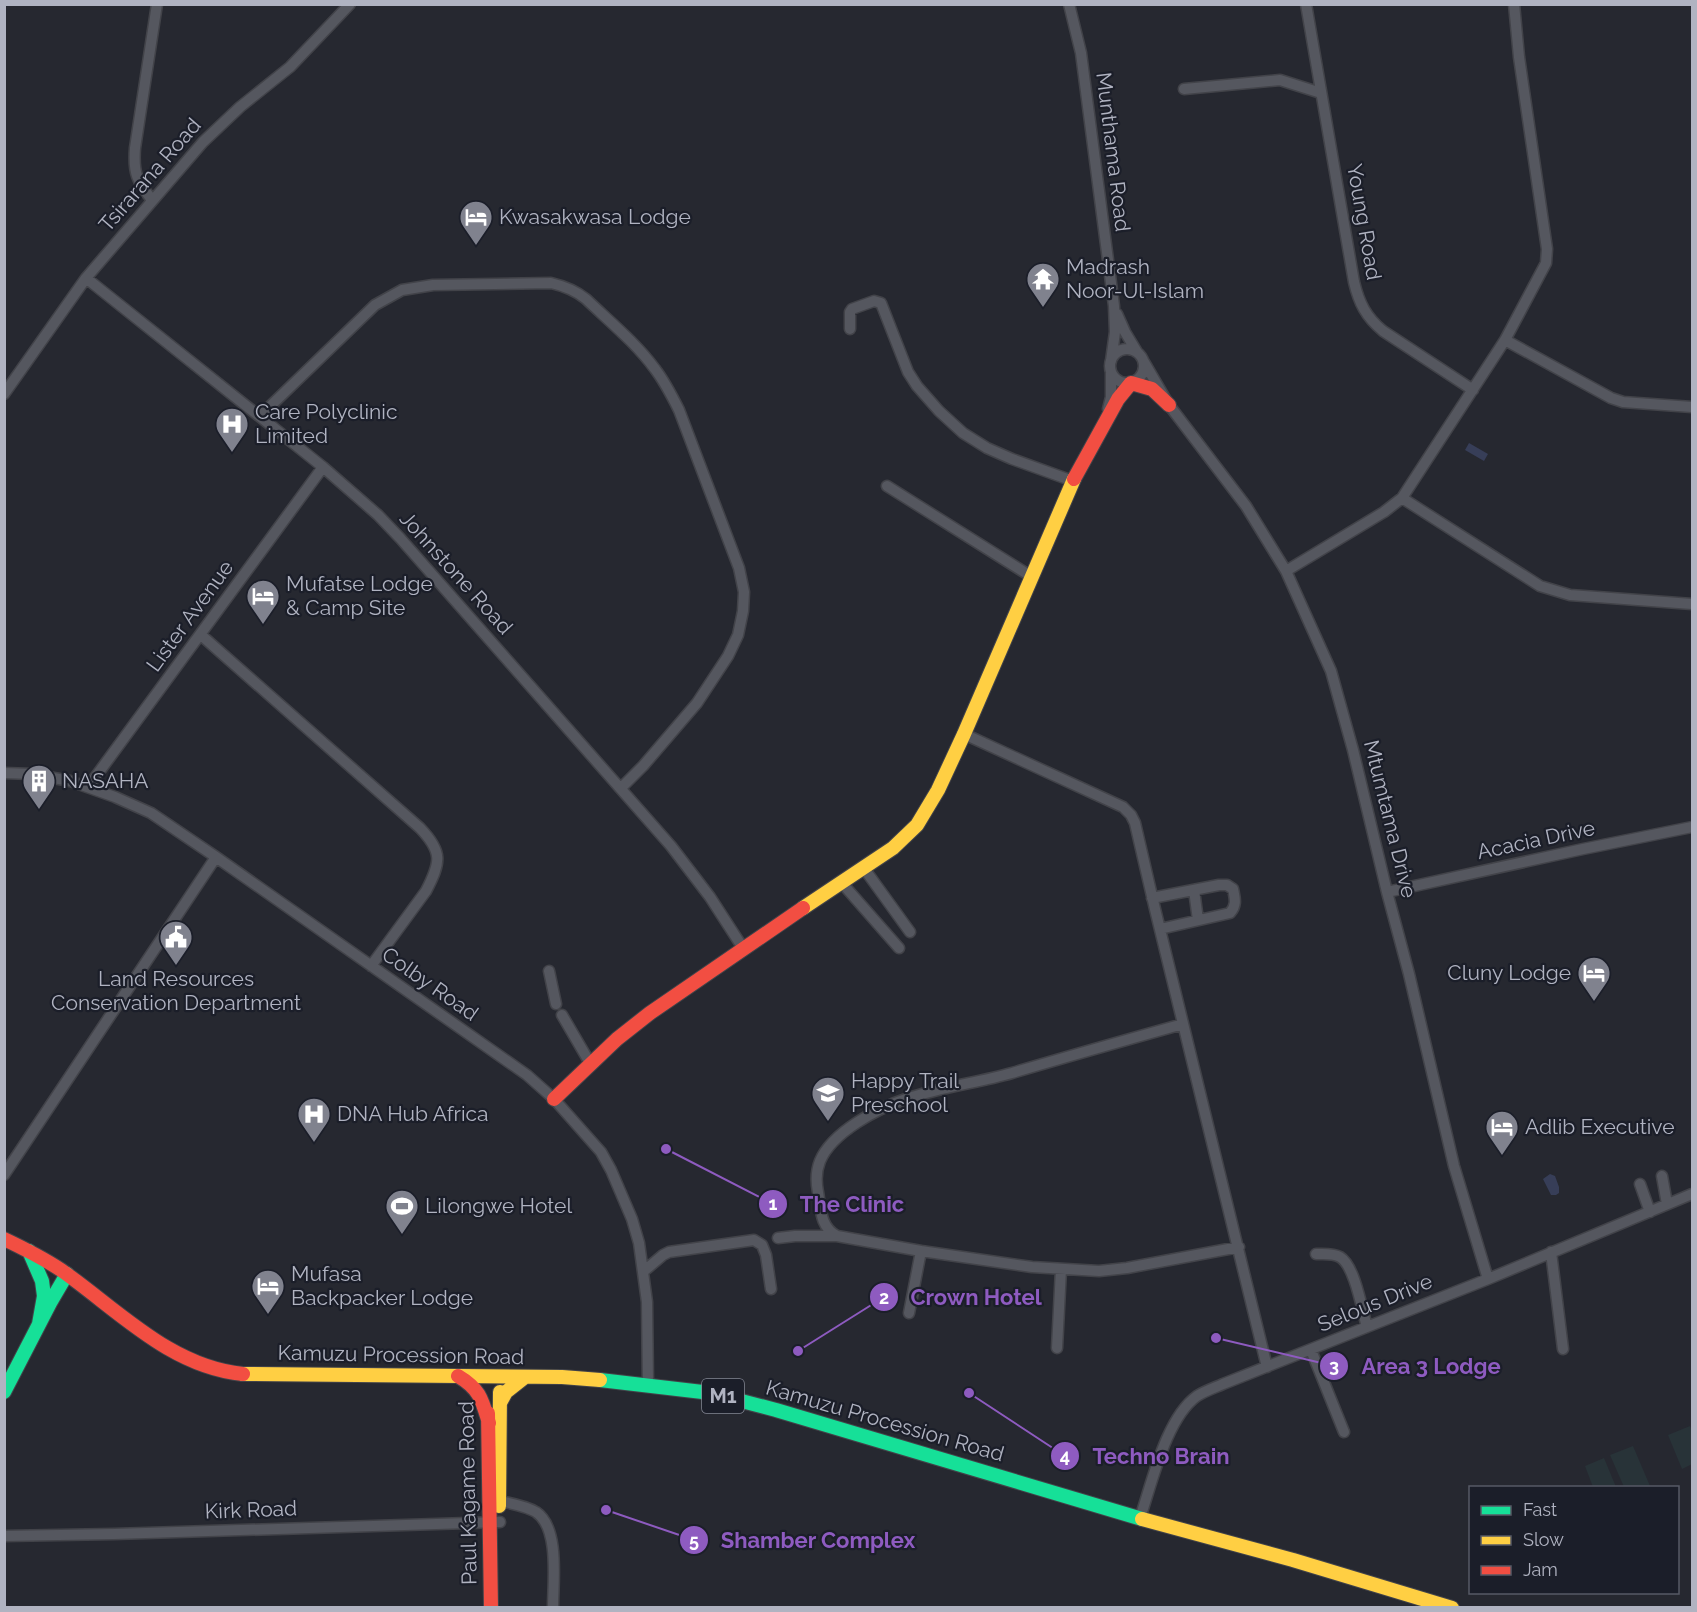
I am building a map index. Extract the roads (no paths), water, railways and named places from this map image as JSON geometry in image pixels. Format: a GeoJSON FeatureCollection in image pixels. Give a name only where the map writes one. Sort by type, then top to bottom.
{"type":"FeatureCollection","features":[{"type":"Feature","properties":{"kind":"main road"},"geometry":{"type":"LineString","coordinates":[[554,1098],[617,1039],[650,1013],[892,848],[917,825],[938,790],[964,734],[1073,481],[1118,399],[1131,383],[1152,389],[1169,405]]}},
{"type":"Feature","properties":{"kind":"main road","name":"Kamuzu Procession Road"},"geometry":{"type":"LineString","coordinates":[[4,1239],[67,1274],[157,1341],[181,1356],[219,1370],[258,1374],[592,1379],[648,1384],[735,1398],[1140,1518],[1305,1563],[1452,1608]]}},
{"type":"Feature","properties":{"kind":"main road"},"geometry":{"type":"LineString","coordinates":[[29,1251],[42,1281],[44,1296],[39,1324]]}},
{"type":"Feature","properties":{"kind":"main road"},"geometry":{"type":"LineString","coordinates":[[4,1392],[67,1274]]}},
{"type":"Feature","properties":{"kind":"main road"},"geometry":{"type":"LineString","coordinates":[[458,1376],[477,1388],[489,1423]]}},
{"type":"Feature","properties":{"kind":"main road"},"geometry":{"type":"LineString","coordinates":[[493,1377],[500,1403],[494,1500]]}},
{"type":"Feature","properties":{"kind":"main road","name":"Paul Kagame Road"},"geometry":{"type":"LineString","coordinates":[[491,1608],[494,1500],[489,1423],[493,1377]]}},
{"type":"Feature","properties":{"kind":"main road"},"geometry":{"type":"LineString","coordinates":[[500,1403],[506,1392],[525,1377]]}},
{"type":"Feature","properties":{"kind":"main road"},"geometry":{"type":"LineString","coordinates":[[494,1522],[501,1608]]}},
{"type":"Feature","properties":{"kind":"street"},"geometry":{"type":"LineString","coordinates":[[152,200],[137,178],[134,163],[157,4]]}},
{"type":"Feature","properties":{"kind":"street","name":"Tsirarana Road"},"geometry":{"type":"LineString","coordinates":[[4,394],[86,278],[202,141],[290,67],[350,4]]}},
{"type":"Feature","properties":{"kind":"street","name":"Munthama Road"},"geometry":{"type":"LineString","coordinates":[[1069,4],[1081,53],[1114,306]]}},
{"type":"Feature","properties":{"kind":"street","name":"Young Road"},"geometry":{"type":"LineString","coordinates":[[1306,4],[1354,282],[1360,303],[1370,319],[1383,331],[1473,390]]}},
{"type":"Feature","properties":{"kind":"street"},"geometry":{"type":"LineString","coordinates":[[1286,571],[1384,512],[1402,498],[1505,340],[1546,263],[1547,249],[1519,57],[1514,4]]}},
{"type":"Feature","properties":{"kind":"street"},"geometry":{"type":"LineString","coordinates":[[1184,88],[1280,80],[1322,93]]}},
{"type":"Feature","properties":{"kind":"street","name":"Johnstone Road"},"geometry":{"type":"LineString","coordinates":[[86,278],[323,467],[378,515],[621,788],[690,870],[743,948]]}},
{"type":"Feature","properties":{"kind":"street"},"geometry":{"type":"LineString","coordinates":[[260,416],[375,305],[402,290],[417,287],[551,283],[563,286],[586,298],[641,353],[667,386],[679,410],[739,567],[744,601],[738,635],[720,669],[697,703],[621,788]]}},
{"type":"Feature","properties":{"kind":"street"},"geometry":{"type":"LineString","coordinates":[[850,329],[852,309],[874,301],[881,303],[908,372],[927,399],[939,411],[963,433],[987,448],[1073,481]]}},
{"type":"Feature","properties":{"kind":"street"},"geometry":{"type":"LineString","coordinates":[[1111,373],[1119,382],[1131,383],[1143,373],[1144,362],[1125,332],[1114,306]]}},
{"type":"Feature","properties":{"kind":"street"},"geometry":{"type":"LineString","coordinates":[[1105,421],[1111,397],[1111,361],[1115,332],[1114,306]]}},
{"type":"Feature","properties":{"kind":"street"},"geometry":{"type":"LineString","coordinates":[[1505,340],[1611,398],[1623,402],[1692,407]]}},
{"type":"Feature","properties":{"kind":"street"},"geometry":{"type":"LineString","coordinates":[[1111,361],[1114,355],[1125,349],[1137,352]]}},
{"type":"Feature","properties":{"kind":"street","name":"Mtumtama Drive"},"geometry":{"type":"LineString","coordinates":[[1144,362],[1169,405],[1246,506],[1286,571],[1331,671],[1409,974],[1454,1166],[1488,1279]]}},
{"type":"Feature","properties":{"kind":"street","name":"Lister Avenue"},"geometry":{"type":"LineString","coordinates":[[88,787],[323,467]]}},
{"type":"Feature","properties":{"kind":"street"},"geometry":{"type":"LineString","coordinates":[[886,486],[1032,577]]}},
{"type":"Feature","properties":{"kind":"street"},"geometry":{"type":"LineString","coordinates":[[1402,498],[1540,586],[1570,595],[1692,604]]}},
{"type":"Feature","properties":{"kind":"street"},"geometry":{"type":"LineString","coordinates":[[201,635],[431,840],[437,852],[437,865],[426,891],[370,966]]}},
{"type":"Feature","properties":{"kind":"street"},"geometry":{"type":"LineString","coordinates":[[964,734],[1123,807],[1135,823],[1267,1367]]}},
{"type":"Feature","properties":{"kind":"street","name":"Colby Road"},"geometry":{"type":"LineString","coordinates":[[4,773],[70,781],[151,813],[527,1075],[554,1098],[601,1152],[637,1231],[647,1302],[648,1384]]}},
{"type":"Feature","properties":{"kind":"street","name":"Acacia Drive"},"geometry":{"type":"LineString","coordinates":[[1387,892],[1692,827]]}},
{"type":"Feature","properties":{"kind":"street"},"geometry":{"type":"LineString","coordinates":[[4,1175],[216,857]]}},
{"type":"Feature","properties":{"kind":"street"},"geometry":{"type":"LineString","coordinates":[[863,867],[910,932]]}},
{"type":"Feature","properties":{"kind":"street"},"geometry":{"type":"LineString","coordinates":[[841,882],[899,948]]}},
{"type":"Feature","properties":{"kind":"street"},"geometry":{"type":"LineString","coordinates":[[1152,898],[1227,885],[1233,889],[1236,903],[1230,913],[1160,929]]}},
{"type":"Feature","properties":{"kind":"street"},"geometry":{"type":"LineString","coordinates":[[1194,891],[1198,920]]}},
{"type":"Feature","properties":{"kind":"street"},"geometry":{"type":"LineString","coordinates":[[549,971],[556,1004]]}},
{"type":"Feature","properties":{"kind":"street"},"geometry":{"type":"LineString","coordinates":[[562,1015],[590,1063]]}},
{"type":"Feature","properties":{"kind":"street"},"geometry":{"type":"LineString","coordinates":[[837,1236],[826,1228],[824,1222],[817,1174],[820,1162],[834,1140],[858,1123],[907,1098],[998,1077],[1183,1024]]}},
{"type":"Feature","properties":{"kind":"street"},"geometry":{"type":"LineString","coordinates":[[1662,1176],[1667,1204]]}},
{"type":"Feature","properties":{"kind":"street"},"geometry":{"type":"LineString","coordinates":[[1640,1184],[1650,1212]]}},
{"type":"Feature","properties":{"kind":"street","name":"Selous Drive"},"geometry":{"type":"LineString","coordinates":[[1140,1518],[1154,1472],[1173,1425],[1181,1412],[1196,1396],[1692,1194]]}},
{"type":"Feature","properties":{"kind":"street"},"geometry":{"type":"LineString","coordinates":[[778,1238],[837,1236],[921,1251],[1061,1269],[1099,1270],[1127,1268],[1239,1247]]}},
{"type":"Feature","properties":{"kind":"street"},"geometry":{"type":"LineString","coordinates":[[644,1271],[669,1252],[754,1240],[762,1245],[766,1255],[771,1289]]}},
{"type":"Feature","properties":{"kind":"street"},"geometry":{"type":"LineString","coordinates":[[909,1313],[921,1251]]}},
{"type":"Feature","properties":{"kind":"street"},"geometry":{"type":"LineString","coordinates":[[1551,1252],[1563,1349]]}},
{"type":"Feature","properties":{"kind":"street"},"geometry":{"type":"LineString","coordinates":[[1316,1254],[1335,1255],[1347,1263],[1367,1327]]}},
{"type":"Feature","properties":{"kind":"street"},"geometry":{"type":"LineString","coordinates":[[1057,1348],[1061,1269]]}},
{"type":"Feature","properties":{"kind":"street"},"geometry":{"type":"LineString","coordinates":[[1311,1350],[1344,1432]]}},
{"type":"Feature","properties":{"kind":"street"},"geometry":{"type":"LineString","coordinates":[[494,1500],[527,1508],[536,1513],[546,1524],[552,1551],[553,1608]]}},
{"type":"Feature","properties":{"kind":"street","name":"Kirk Road"},"geometry":{"type":"LineString","coordinates":[[4,1536],[494,1522]]}},
{"type":"Feature","properties":{"kind":"water"},"geometry":{"type":"Polygon","coordinates":[[[1469,443],[1488,454],[1484,461],[1465,450],[1469,443]]]}},
{"type":"Feature","properties":{"kind":"water"},"geometry":{"type":"Polygon","coordinates":[[[1550,1174],[1555,1176],[1559,1187],[1559,1193],[1556,1195],[1551,1195],[1543,1179],[1550,1174]]]}},
{"type":"Feature","properties":{"kind":"place","name":"Kwasakwasa Lodge"},"geometry":{"type":"Point","coordinates":[476,246]}},
{"type":"Feature","properties":{"kind":"place","name":"Madrash Noor-Ul-Islam"},"geometry":{"type":"Point","coordinates":[1043,308]}},
{"type":"Feature","properties":{"kind":"place","name":"Care Polyclinic Limited"},"geometry":{"type":"Point","coordinates":[232,453]}},
{"type":"Feature","properties":{"kind":"place","name":"Mufatse Lodge & Camp Site"},"geometry":{"type":"Point","coordinates":[263,625]}},
{"type":"Feature","properties":{"kind":"place","name":"NASAHA"},"geometry":{"type":"Point","coordinates":[39,810]}},
{"type":"Feature","properties":{"kind":"place","name":"Land Resources Conservation Department"},"geometry":{"type":"Point","coordinates":[176,966]}},
{"type":"Feature","properties":{"kind":"place","name":"Cluny Lodge"},"geometry":{"type":"Point","coordinates":[1594,1002]}},
{"type":"Feature","properties":{"kind":"place","name":"Happy Trail Preschool"},"geometry":{"type":"Point","coordinates":[828,1122]}},
{"type":"Feature","properties":{"kind":"place","name":"DNA Hub Africa"},"geometry":{"type":"Point","coordinates":[314,1143]}},
{"type":"Feature","properties":{"kind":"place","name":"The Clinic"},"geometry":{"type":"Point","coordinates":[666,1149]}},
{"type":"Feature","properties":{"kind":"place","name":"Adlib Executive"},"geometry":{"type":"Point","coordinates":[1502,1156]}},
{"type":"Feature","properties":{"kind":"place","name":"Lilongwe Hotel"},"geometry":{"type":"Point","coordinates":[402,1235]}},
{"type":"Feature","properties":{"kind":"place","name":"Mufasa Backpacker Lodge"},"geometry":{"type":"Point","coordinates":[268,1315]}},
{"type":"Feature","properties":{"kind":"place","name":"Area 3 Lodge"},"geometry":{"type":"Point","coordinates":[1216,1338]}},
{"type":"Feature","properties":{"kind":"place","name":"Crown Hotel"},"geometry":{"type":"Point","coordinates":[798,1351]}},
{"type":"Feature","properties":{"kind":"place","name":"Techno Brain"},"geometry":{"type":"Point","coordinates":[969,1393]}},
{"type":"Feature","properties":{"kind":"place","name":"Shamber Complex"},"geometry":{"type":"Point","coordinates":[606,1510]}}]}
